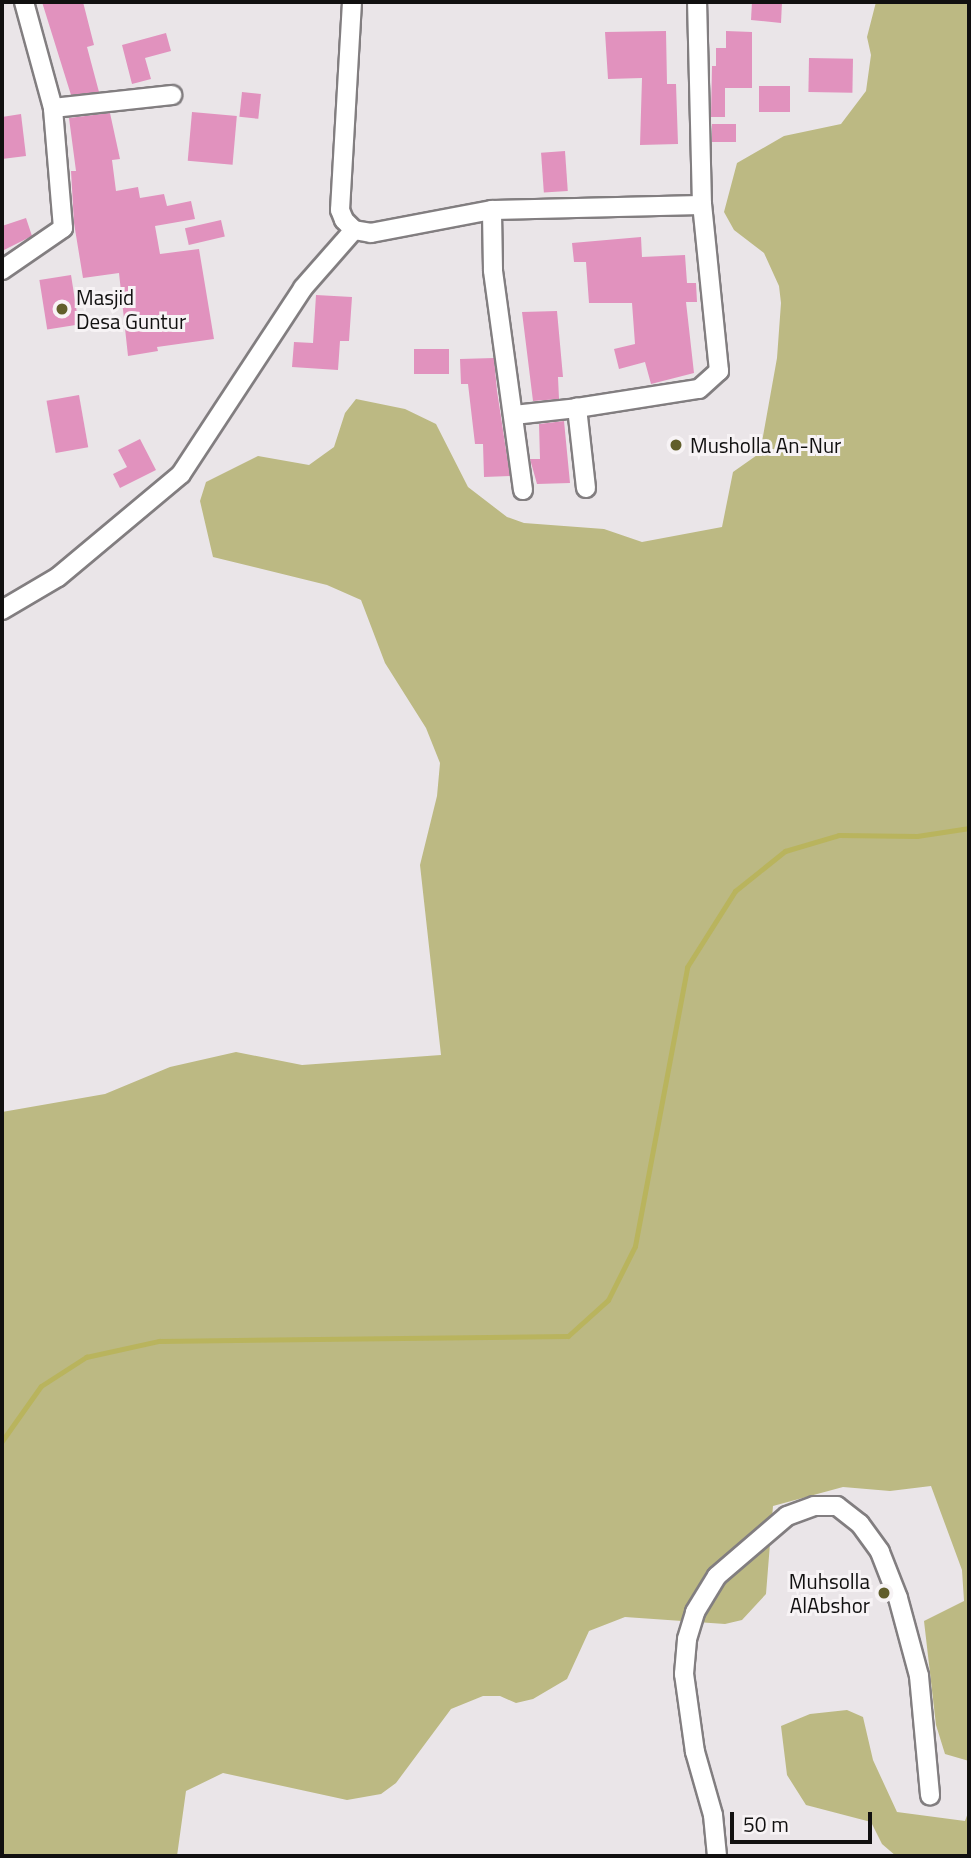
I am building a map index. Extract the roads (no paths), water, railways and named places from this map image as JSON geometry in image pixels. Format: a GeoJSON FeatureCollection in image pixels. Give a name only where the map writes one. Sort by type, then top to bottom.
{"type":"FeatureCollection","features":[{"type":"Feature","properties":{"kind":"street"},"geometry":{"type":"LineString","coordinates":[[2,270],[63,228],[53,108],[24,2]]}},
{"type":"Feature","properties":{"kind":"street"},"geometry":{"type":"LineString","coordinates":[[352,2],[340,210],[354,230],[371,233],[492,210],[702,205]]}},
{"type":"Feature","properties":{"kind":"street"},"geometry":{"type":"LineString","coordinates":[[514,415],[699,389],[719,371],[702,205],[697,2]]}},
{"type":"Feature","properties":{"kind":"street"},"geometry":{"type":"LineString","coordinates":[[53,108],[172,95]]}},
{"type":"Feature","properties":{"kind":"street"},"geometry":{"type":"LineString","coordinates":[[492,210],[493,270],[523,490]]}},
{"type":"Feature","properties":{"kind":"street"},"geometry":{"type":"LineString","coordinates":[[2,610],[58,577],[181,474],[303,288],[354,230]]}},
{"type":"Feature","properties":{"kind":"street"},"geometry":{"type":"LineString","coordinates":[[577,408],[586,488]]}},
{"type":"Feature","properties":{"kind":"street"},"geometry":{"type":"LineString","coordinates":[[717,1856],[713,1815],[691,1726],[684,1674],[687,1639],[695,1612],[717,1576],[787,1516],[814,1506],[837,1506],[860,1524],[880,1552],[911,1634],[919,1676],[930,1794]]}},
{"type":"Feature","properties":{"kind":"waterway"},"geometry":{"type":"LineString","coordinates":[[2,1441],[41,1386],[86,1357],[159,1341],[568,1336],[608,1300],[635,1246],[687,967],[735,891],[785,851],[839,835],[917,836],[969,828]]}},
{"type":"Feature","properties":{"kind":"place","name":"Masjid Desa Guntur"},"geometry":{"type":"Point","coordinates":[62,309]}},
{"type":"Feature","properties":{"kind":"place","name":"Musholla An-Nur"},"geometry":{"type":"Point","coordinates":[676,445]}},
{"type":"Feature","properties":{"kind":"place","name":"Muhsolla AlAbshor"},"geometry":{"type":"Point","coordinates":[884,1593]}}]}
